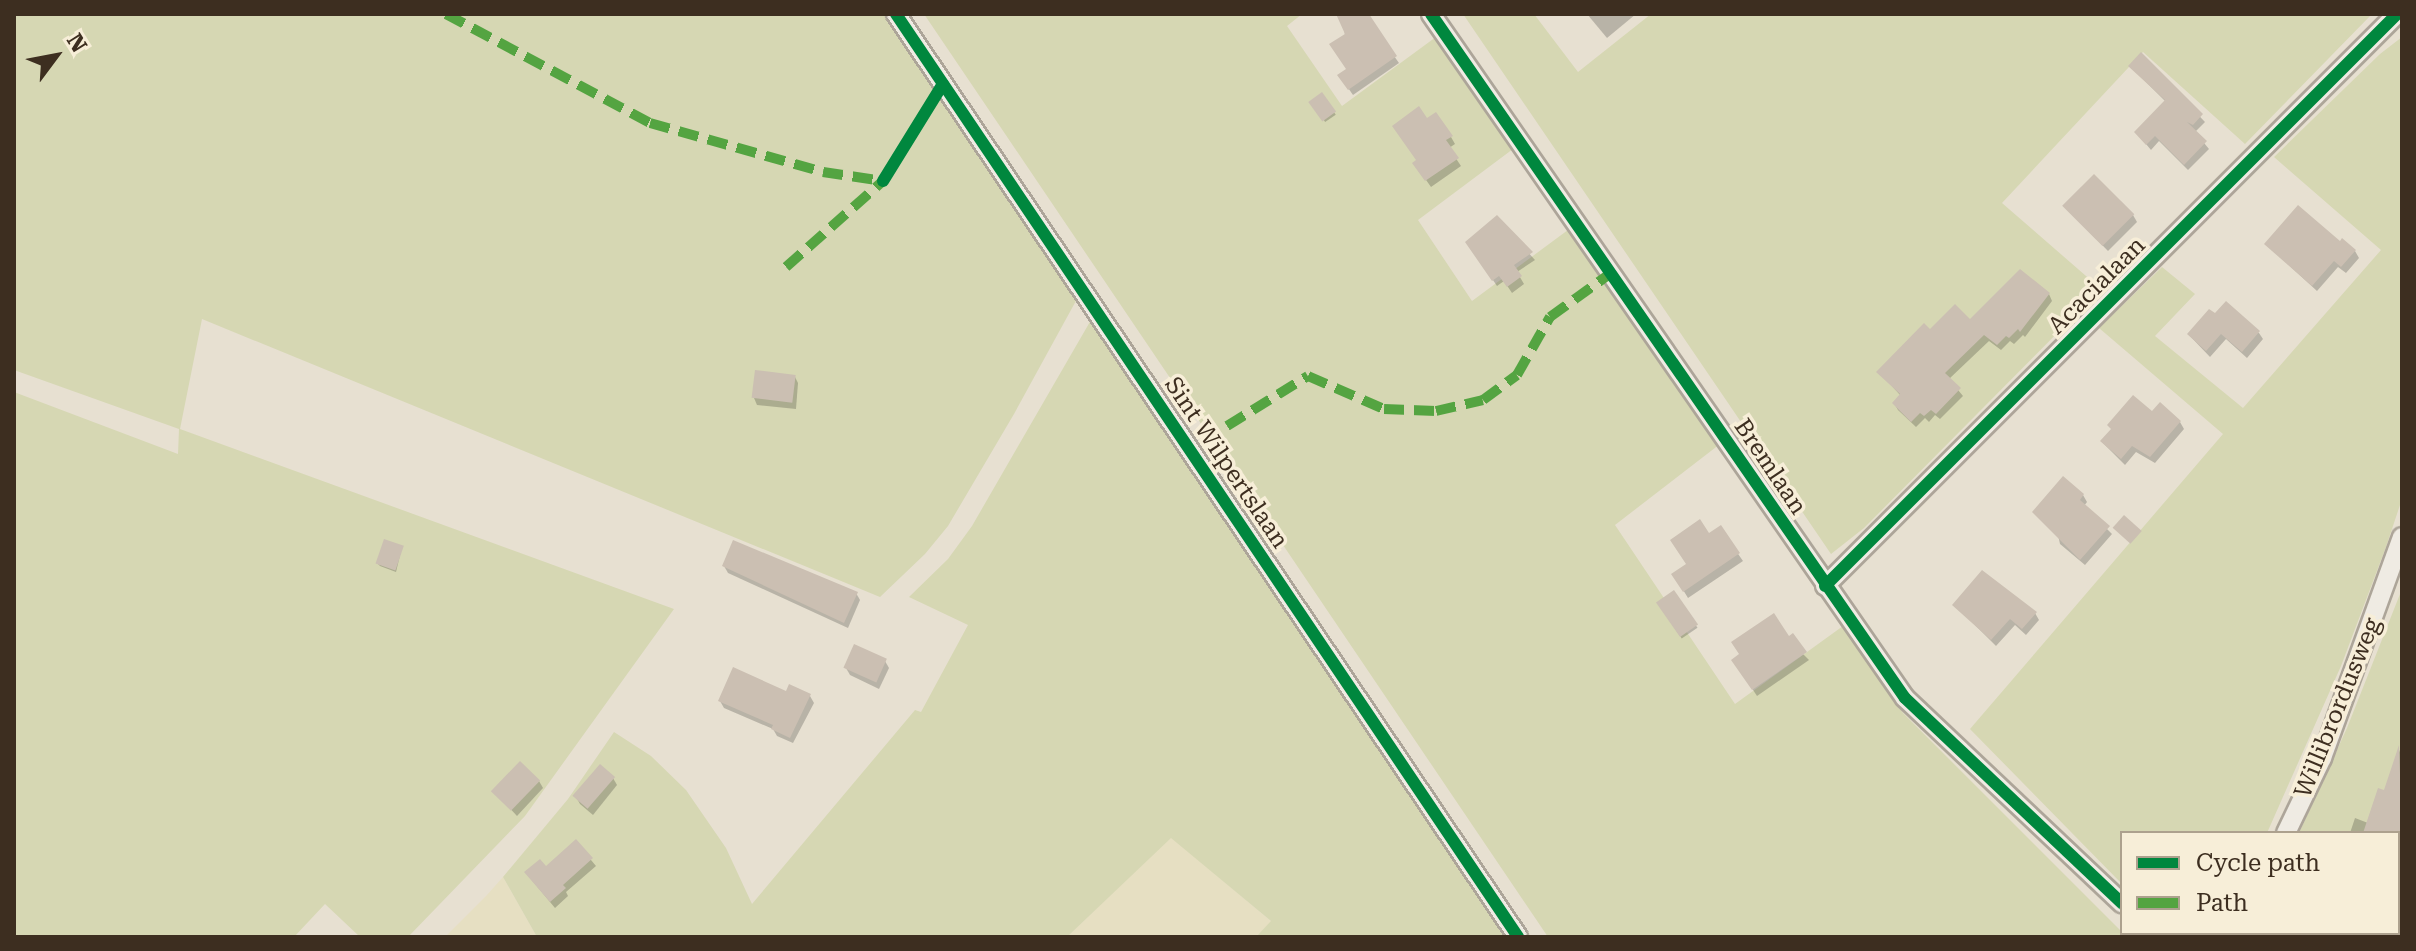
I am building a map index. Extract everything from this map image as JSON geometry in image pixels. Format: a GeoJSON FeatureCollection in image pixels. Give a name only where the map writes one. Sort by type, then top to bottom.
{"type":"FeatureCollection","features":[{"type":"Feature","properties":{"kind":"street","name":"Sint Wilpertslaan"},"geometry":{"type":"LineString","coordinates":[[896,14],[1518,937]]}},
{"type":"Feature","properties":{"kind":"street","name":"Bremlaan"},"geometry":{"type":"LineString","coordinates":[[1431,14],[1905,698],[2120,901]]}},
{"type":"Feature","properties":{"kind":"street","name":"Acacialaan"},"geometry":{"type":"LineString","coordinates":[[1825,586],[2397,14]]}},
{"type":"Feature","properties":{"kind":"street","name":"Willibrordusweg"},"geometry":{"type":"LineString","coordinates":[[2287,831],[2322,758],[2402,537]]}},
{"type":"Feature","properties":{"kind":"shaded area"},"geometry":{"type":"Polygon","coordinates":[[[1171,837],[1272,922],[1256,937],[1067,937],[1171,837]]]}},
{"type":"Feature","properties":{"kind":"shaded area"},"geometry":{"type":"Polygon","coordinates":[[[503,877],[537,937],[445,937],[487,895],[503,877]]]}},
{"type":"Feature","properties":{"kind":"green space"},"geometry":{"type":"Polygon","coordinates":[[[14,14],[884,14],[1077,299],[948,526],[925,554],[880,597],[202,319],[180,429],[674,609],[525,816],[408,937],[360,937],[325,904],[294,937],[14,937],[14,392],[178,454],[179,429],[14,370],[14,14]]]}},
{"type":"Feature","properties":{"kind":"green space"},"geometry":{"type":"Polygon","coordinates":[[[924,14],[1302,14],[1287,26],[1342,106],[1440,34],[1517,146],[1418,220],[1472,301],[1572,227],[1720,444],[1615,525],[1735,704],[1843,626],[1903,713],[2120,930],[2120,935],[2127,937],[1548,937],[924,14]]]}},
{"type":"Feature","properties":{"kind":"green space"},"geometry":{"type":"Polygon","coordinates":[[[1463,14],[1534,14],[1578,72],[1651,14],[2372,14],[2245,144],[2143,52],[2002,203],[2101,289],[1864,528],[1831,554],[1463,14]]]}},
{"type":"Feature","properties":{"kind":"green space"},"geometry":{"type":"Polygon","coordinates":[[[2402,37],[2402,499],[2341,666],[2268,831],[2120,831],[2120,882],[1970,729],[2223,434],[2099,328],[2162,267],[2195,294],[2155,336],[2243,408],[2381,250],[2274,157],[2380,54],[2402,37]]]}},
{"type":"Feature","properties":{"kind":"green space"},"geometry":{"type":"Polygon","coordinates":[[[1091,320],[1511,937],[1256,937],[1271,921],[1171,838],[1067,937],[537,937],[503,877],[568,799],[614,732],[651,756],[686,790],[726,848],[752,904],[915,710],[921,712],[968,625],[909,597],[948,559],[972,526],[1091,320]]]}},
{"type":"Feature","properties":{"kind":"green space"},"geometry":{"type":"Polygon","coordinates":[[[2402,589],[2402,937],[2249,937],[2400,935],[2400,831],[2300,831],[2347,728],[2402,589]]]}},
{"type":"Feature","properties":{"kind":"building"},"geometry":{"type":"Polygon","coordinates":[[[1336,14],[1369,14],[1397,56],[1348,90],[1337,75],[1346,69],[1329,44],[1345,34],[1336,14]]]}},
{"type":"Feature","properties":{"kind":"building"},"geometry":{"type":"Polygon","coordinates":[[[2141,52],[2203,114],[2193,125],[2187,122],[2207,141],[2184,165],[2155,136],[2146,145],[2134,132],[2165,100],[2128,66],[2141,52]]]}},
{"type":"Feature","properties":{"kind":"building"},"geometry":{"type":"Polygon","coordinates":[[[1322,92],[1336,111],[1322,121],[1308,102],[1322,92]]]}},
{"type":"Feature","properties":{"kind":"building"},"geometry":{"type":"Polygon","coordinates":[[[1419,106],[1427,118],[1436,112],[1453,136],[1446,140],[1459,158],[1425,181],[1412,163],[1416,160],[1392,126],[1419,106]]]}},
{"type":"Feature","properties":{"kind":"building"},"geometry":{"type":"Polygon","coordinates":[[[2094,174],[2134,214],[2102,246],[2062,206],[2094,174]]]}},
{"type":"Feature","properties":{"kind":"building"},"geometry":{"type":"Polygon","coordinates":[[[2298,205],[2340,241],[2342,238],[2356,250],[2341,267],[2334,261],[2312,286],[2264,244],[2298,205]]]}},
{"type":"Feature","properties":{"kind":"building"},"geometry":{"type":"Polygon","coordinates":[[[1497,215],[1533,252],[1514,265],[1522,276],[1507,287],[1499,276],[1492,281],[1465,242],[1497,215]]]}},
{"type":"Feature","properties":{"kind":"building"},"geometry":{"type":"Polygon","coordinates":[[[2020,269],[2050,293],[2020,332],[2018,329],[1997,345],[1984,335],[1945,373],[1961,388],[1936,414],[1931,410],[1924,416],[1920,413],[1911,422],[1892,403],[1900,394],[1876,372],[1924,323],[1930,329],[1955,304],[1970,319],[2020,269]]]}},
{"type":"Feature","properties":{"kind":"building"},"geometry":{"type":"Polygon","coordinates":[[[2226,301],[2260,331],[2242,352],[2221,334],[2206,351],[2187,334],[2209,309],[2215,313],[2226,301]]]}},
{"type":"Feature","properties":{"kind":"building"},"geometry":{"type":"Polygon","coordinates":[[[755,370],[796,375],[792,403],[752,398],[755,370]]]}},
{"type":"Feature","properties":{"kind":"building"},"geometry":{"type":"Polygon","coordinates":[[[2133,395],[2152,411],[2160,402],[2181,421],[2150,457],[2132,446],[2121,459],[2100,441],[2111,429],[2107,425],[2133,395]]]}},
{"type":"Feature","properties":{"kind":"building"},"geometry":{"type":"Polygon","coordinates":[[[2063,476],[2084,494],[2080,500],[2110,526],[2080,560],[2032,512],[2063,476]]]}},
{"type":"Feature","properties":{"kind":"building"},"geometry":{"type":"Polygon","coordinates":[[[2124,515],[2142,531],[2130,544],[2113,528],[2124,515]]]}},
{"type":"Feature","properties":{"kind":"building"},"geometry":{"type":"Polygon","coordinates":[[[1700,519],[1709,533],[1721,525],[1740,553],[1683,592],[1671,574],[1686,564],[1670,540],[1700,519]]]}},
{"type":"Feature","properties":{"kind":"building"},"geometry":{"type":"Polygon","coordinates":[[[384,539],[404,546],[395,570],[376,564],[384,539]]]}},
{"type":"Feature","properties":{"kind":"building"},"geometry":{"type":"Polygon","coordinates":[[[733,540],[858,592],[844,623],[722,566],[733,540]]]}},
{"type":"Feature","properties":{"kind":"building"},"geometry":{"type":"Polygon","coordinates":[[[1982,570],[2037,612],[2022,629],[2010,619],[1991,640],[1952,605],[1982,570]]]}},
{"type":"Feature","properties":{"kind":"building"},"geometry":{"type":"Polygon","coordinates":[[[1674,590],[1698,624],[1680,637],[1656,603],[1674,590]]]}},
{"type":"Feature","properties":{"kind":"building"},"geometry":{"type":"Polygon","coordinates":[[[1774,613],[1789,636],[1793,633],[1807,652],[1752,690],[1731,660],[1739,654],[1731,642],[1774,613]]]}},
{"type":"Feature","properties":{"kind":"building"},"geometry":{"type":"Polygon","coordinates":[[[854,644],[887,659],[876,682],[843,668],[854,644]]]}},
{"type":"Feature","properties":{"kind":"building"},"geometry":{"type":"Polygon","coordinates":[[[733,667],[786,691],[789,684],[811,694],[790,738],[771,729],[773,725],[718,701],[733,667]]]}},
{"type":"Feature","properties":{"kind":"building"},"geometry":{"type":"Polygon","coordinates":[[[2399,745],[2402,833],[2364,831],[2378,788],[2384,790],[2399,745]]]}},
{"type":"Feature","properties":{"kind":"building"},"geometry":{"type":"Polygon","coordinates":[[[520,761],[540,780],[511,811],[491,791],[520,761]]]}},
{"type":"Feature","properties":{"kind":"building"},"geometry":{"type":"Polygon","coordinates":[[[600,764],[615,777],[588,809],[572,796],[600,764]]]}},
{"type":"Feature","properties":{"kind":"building"},"geometry":{"type":"Polygon","coordinates":[[[576,839],[593,858],[563,885],[566,888],[550,902],[524,872],[540,859],[546,866],[576,839]]]}},
{"type":"Feature","properties":{"kind":"marked path"},"geometry":{"type":"LineString","coordinates":[[446,14],[650,123],[823,172],[883,181]]}},
{"type":"Feature","properties":{"kind":"marked path"},"geometry":{"type":"LineString","coordinates":[[786,267],[883,181]]}},
{"type":"Feature","properties":{"kind":"marked path"},"geometry":{"type":"LineString","coordinates":[[1227,426],[1308,376],[1384,409],[1436,411],[1483,400],[1517,375],[1550,317],[1611,273]]}},
{"type":"Feature","properties":{"kind":"cycle path"},"geometry":{"type":"LineString","coordinates":[[896,14],[1518,937]]}},
{"type":"Feature","properties":{"kind":"cycle path"},"geometry":{"type":"LineString","coordinates":[[1431,14],[1905,698],[2120,901]]}},
{"type":"Feature","properties":{"kind":"cycle path"},"geometry":{"type":"LineString","coordinates":[[1825,586],[2397,14]]}},
{"type":"Feature","properties":{"kind":"cycle path"},"geometry":{"type":"LineString","coordinates":[[883,181],[943,84]]}}]}
